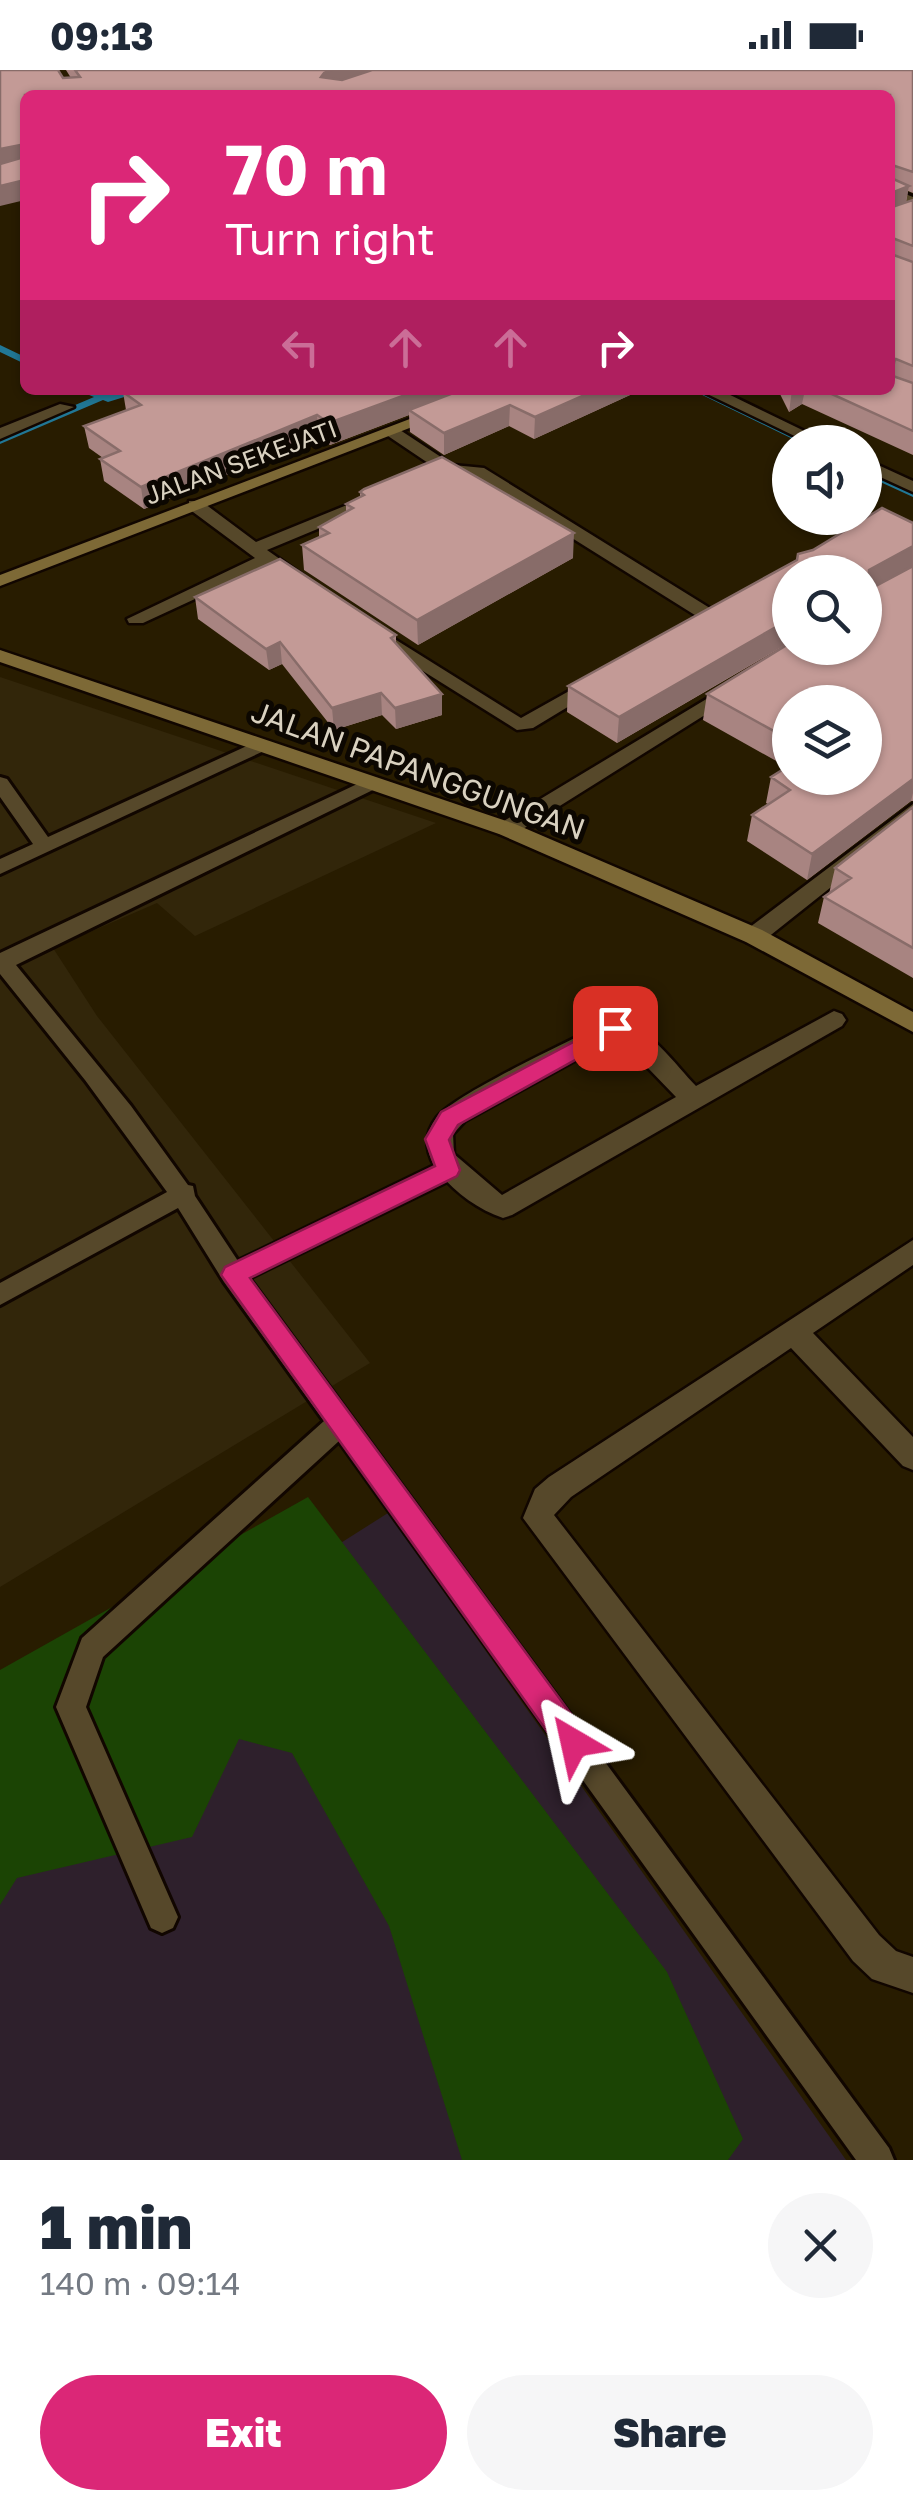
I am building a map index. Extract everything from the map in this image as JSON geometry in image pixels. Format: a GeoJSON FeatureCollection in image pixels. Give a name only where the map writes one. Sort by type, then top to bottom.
{"type":"FeatureCollection","features":[{"type":"Feature","properties":{"kind":"street","name":"JALAN SEKEJATI"},"geometry":{"type":"LineString","coordinates":[[0,581],[489,395]]}},
{"type":"Feature","properties":{"kind":"street"},"geometry":{"type":"LineString","coordinates":[[718,395],[782,425]]}},
{"type":"Feature","properties":{"kind":"street"},"geometry":{"type":"LineString","coordinates":[[0,434],[66,407]]}},
{"type":"Feature","properties":{"kind":"street"},"geometry":{"type":"LineString","coordinates":[[394,432],[449,470]]}},
{"type":"Feature","properties":{"kind":"street"},"geometry":{"type":"LineString","coordinates":[[416,482],[449,470],[471,470],[489,478],[704,623],[772,585]]}},
{"type":"Feature","properties":{"kind":"street"},"geometry":{"type":"LineString","coordinates":[[882,472],[913,487]]}},
{"type":"Feature","properties":{"kind":"street"},"geometry":{"type":"LineString","coordinates":[[136,619],[397,489]]}},
{"type":"Feature","properties":{"kind":"street"},"geometry":{"type":"LineString","coordinates":[[195,505],[312,590]]}},
{"type":"Feature","properties":{"kind":"street"},"geometry":{"type":"LineString","coordinates":[[357,620],[517,724],[526,724],[611,676]]}},
{"type":"Feature","properties":{"kind":"street","name":"JALAN PAPANGGUNGAN"},"geometry":{"type":"LineString","coordinates":[[0,656],[507,829],[754,936],[913,1022]]}},
{"type":"Feature","properties":{"kind":"street"},"geometry":{"type":"LineString","coordinates":[[507,829],[751,678]]}},
{"type":"Feature","properties":{"kind":"street"},"geometry":{"type":"LineString","coordinates":[[754,936],[913,811]]}},
{"type":"Feature","properties":{"kind":"street"},"geometry":{"type":"LineString","coordinates":[[694,1100],[625,1030],[610,1029],[450,1119],[437,1139],[448,1170],[503,1207],[694,1100],[834,1020]]}},
{"type":"Feature","properties":{"kind":"street"},"geometry":{"type":"LineString","coordinates":[[913,1250],[560,1487],[546,1499],[538,1518],[866,1948],[885,1966],[913,1975]]}},
{"type":"Feature","properties":{"kind":"street"},"geometry":{"type":"LineString","coordinates":[[793,1331],[913,1456]]}},
{"type":"Feature","properties":{"kind":"lane"},"geometry":{"type":"LineString","coordinates":[[0,868],[260,746]]}},
{"type":"Feature","properties":{"kind":"lane"},"geometry":{"type":"LineString","coordinates":[[0,783],[44,846]]}},
{"type":"Feature","properties":{"kind":"lane"},"geometry":{"type":"LineString","coordinates":[[372,784],[1,963],[96,1076],[185,1192],[233,1275],[877,2160]]}},
{"type":"Feature","properties":{"kind":"lane"},"geometry":{"type":"LineString","coordinates":[[233,1275],[448,1170]]}},
{"type":"Feature","properties":{"kind":"lane"},"geometry":{"type":"LineString","coordinates":[[0,1295],[185,1192]]}},
{"type":"Feature","properties":{"kind":"lane"},"geometry":{"type":"LineString","coordinates":[[162,1917],[70,1707],[92,1648],[340,1422]]}},
{"type":"Feature","properties":{"kind":"shaded area"},"geometry":{"type":"Polygon","coordinates":[[[0,677],[436,823],[195,936],[157,903],[53,948],[97,1016],[370,1363],[0,1587],[0,677]]]}},
{"type":"Feature","properties":{"kind":"shaded area"},"geometry":{"type":"Polygon","coordinates":[[[388,1513],[846,2160],[0,2160],[0,1759],[388,1513]]]}},
{"type":"Feature","properties":{"kind":"green space"},"geometry":{"type":"Polygon","coordinates":[[[308,1497],[667,1972],[743,2139],[728,2160],[462,2160],[389,1926],[292,1753],[239,1739],[192,1837],[17,1878],[0,1905],[0,1670],[308,1497]]]}},
{"type":"Feature","properties":{"kind":"building"},"geometry":{"type":"Polygon","coordinates":[[[0,70],[58,70],[63,78],[80,77],[75,70],[332,70],[321,77],[342,80],[372,70],[913,70],[913,172],[895,166],[895,90],[20,90],[20,145],[0,149],[0,70]]]}},
{"type":"Feature","properties":{"kind":"building"},"geometry":{"type":"Polygon","coordinates":[[[20,158],[20,181],[0,186],[0,164],[20,158]]]}},
{"type":"Feature","properties":{"kind":"building"},"geometry":{"type":"Polygon","coordinates":[[[895,180],[909,186],[895,191],[895,180]]]}},
{"type":"Feature","properties":{"kind":"building"},"geometry":{"type":"Polygon","coordinates":[[[913,200],[913,246],[895,239],[895,206],[913,200]]]}},
{"type":"Feature","properties":{"kind":"building"},"geometry":{"type":"Polygon","coordinates":[[[895,255],[913,262],[913,366],[896,359],[895,255]]]}},
{"type":"Feature","properties":{"kind":"building"},"geometry":{"type":"Polygon","coordinates":[[[895,377],[913,383],[913,431],[834,395],[895,395],[895,377]]]}},
{"type":"Feature","properties":{"kind":"building"},"geometry":{"type":"Polygon","coordinates":[[[127,395],[405,395],[329,423],[317,415],[141,487],[100,459],[120,451],[84,426],[141,405],[127,395]]]}},
{"type":"Feature","properties":{"kind":"building"},"geometry":{"type":"Polygon","coordinates":[[[448,395],[585,395],[535,417],[510,405],[444,433],[409,410],[448,395]]]}},
{"type":"Feature","properties":{"kind":"building"},"geometry":{"type":"Polygon","coordinates":[[[442,457],[574,533],[417,620],[302,545],[329,533],[319,527],[353,508],[346,504],[364,495],[360,492],[364,489],[442,457]]]}},
{"type":"Feature","properties":{"kind":"building"},"geometry":{"type":"Polygon","coordinates":[[[882,508],[913,523],[913,546],[882,563],[882,555],[798,555],[838,535],[882,535],[882,508]]]}},
{"type":"Feature","properties":{"kind":"building"},"geometry":{"type":"Polygon","coordinates":[[[280,559],[396,635],[391,638],[442,694],[395,708],[381,693],[332,708],[280,642],[266,649],[195,597],[280,559]]]}},
{"type":"Feature","properties":{"kind":"building"},"geometry":{"type":"Polygon","coordinates":[[[913,566],[913,779],[812,854],[752,815],[782,795],[882,795],[882,685],[772,685],[772,730],[707,694],[772,654],[772,665],[882,665],[882,583],[913,566]]]}},
{"type":"Feature","properties":{"kind":"building"},"geometry":{"type":"Polygon","coordinates":[[[772,574],[772,629],[619,717],[568,686],[772,574]]]}},
{"type":"Feature","properties":{"kind":"building"},"geometry":{"type":"Polygon","coordinates":[[[913,807],[913,948],[824,897],[851,878],[835,868],[913,807]]]}},
{"type":"Feature","properties":{"kind":"waterway"},"geometry":{"type":"LineString","coordinates":[[0,348],[20,358]]}},
{"type":"Feature","properties":{"kind":"waterway"},"geometry":{"type":"LineString","coordinates":[[96,395],[108,399],[123,395]]}},
{"type":"Feature","properties":{"kind":"waterway"},"geometry":{"type":"LineString","coordinates":[[707,395],[772,426]]}},
{"type":"Feature","properties":{"kind":"waterway"},"geometry":{"type":"LineString","coordinates":[[0,441],[100,398]]}},
{"type":"Feature","properties":{"kind":"waterway"},"geometry":{"type":"LineString","coordinates":[[882,479],[913,494]]}},
{"type":"Feature","properties":{"kind":"route"},"geometry":{"type":"LineString","coordinates":[[574,1743],[233,1275],[448,1170],[437,1139],[450,1119],[615,1028]]}}]}
